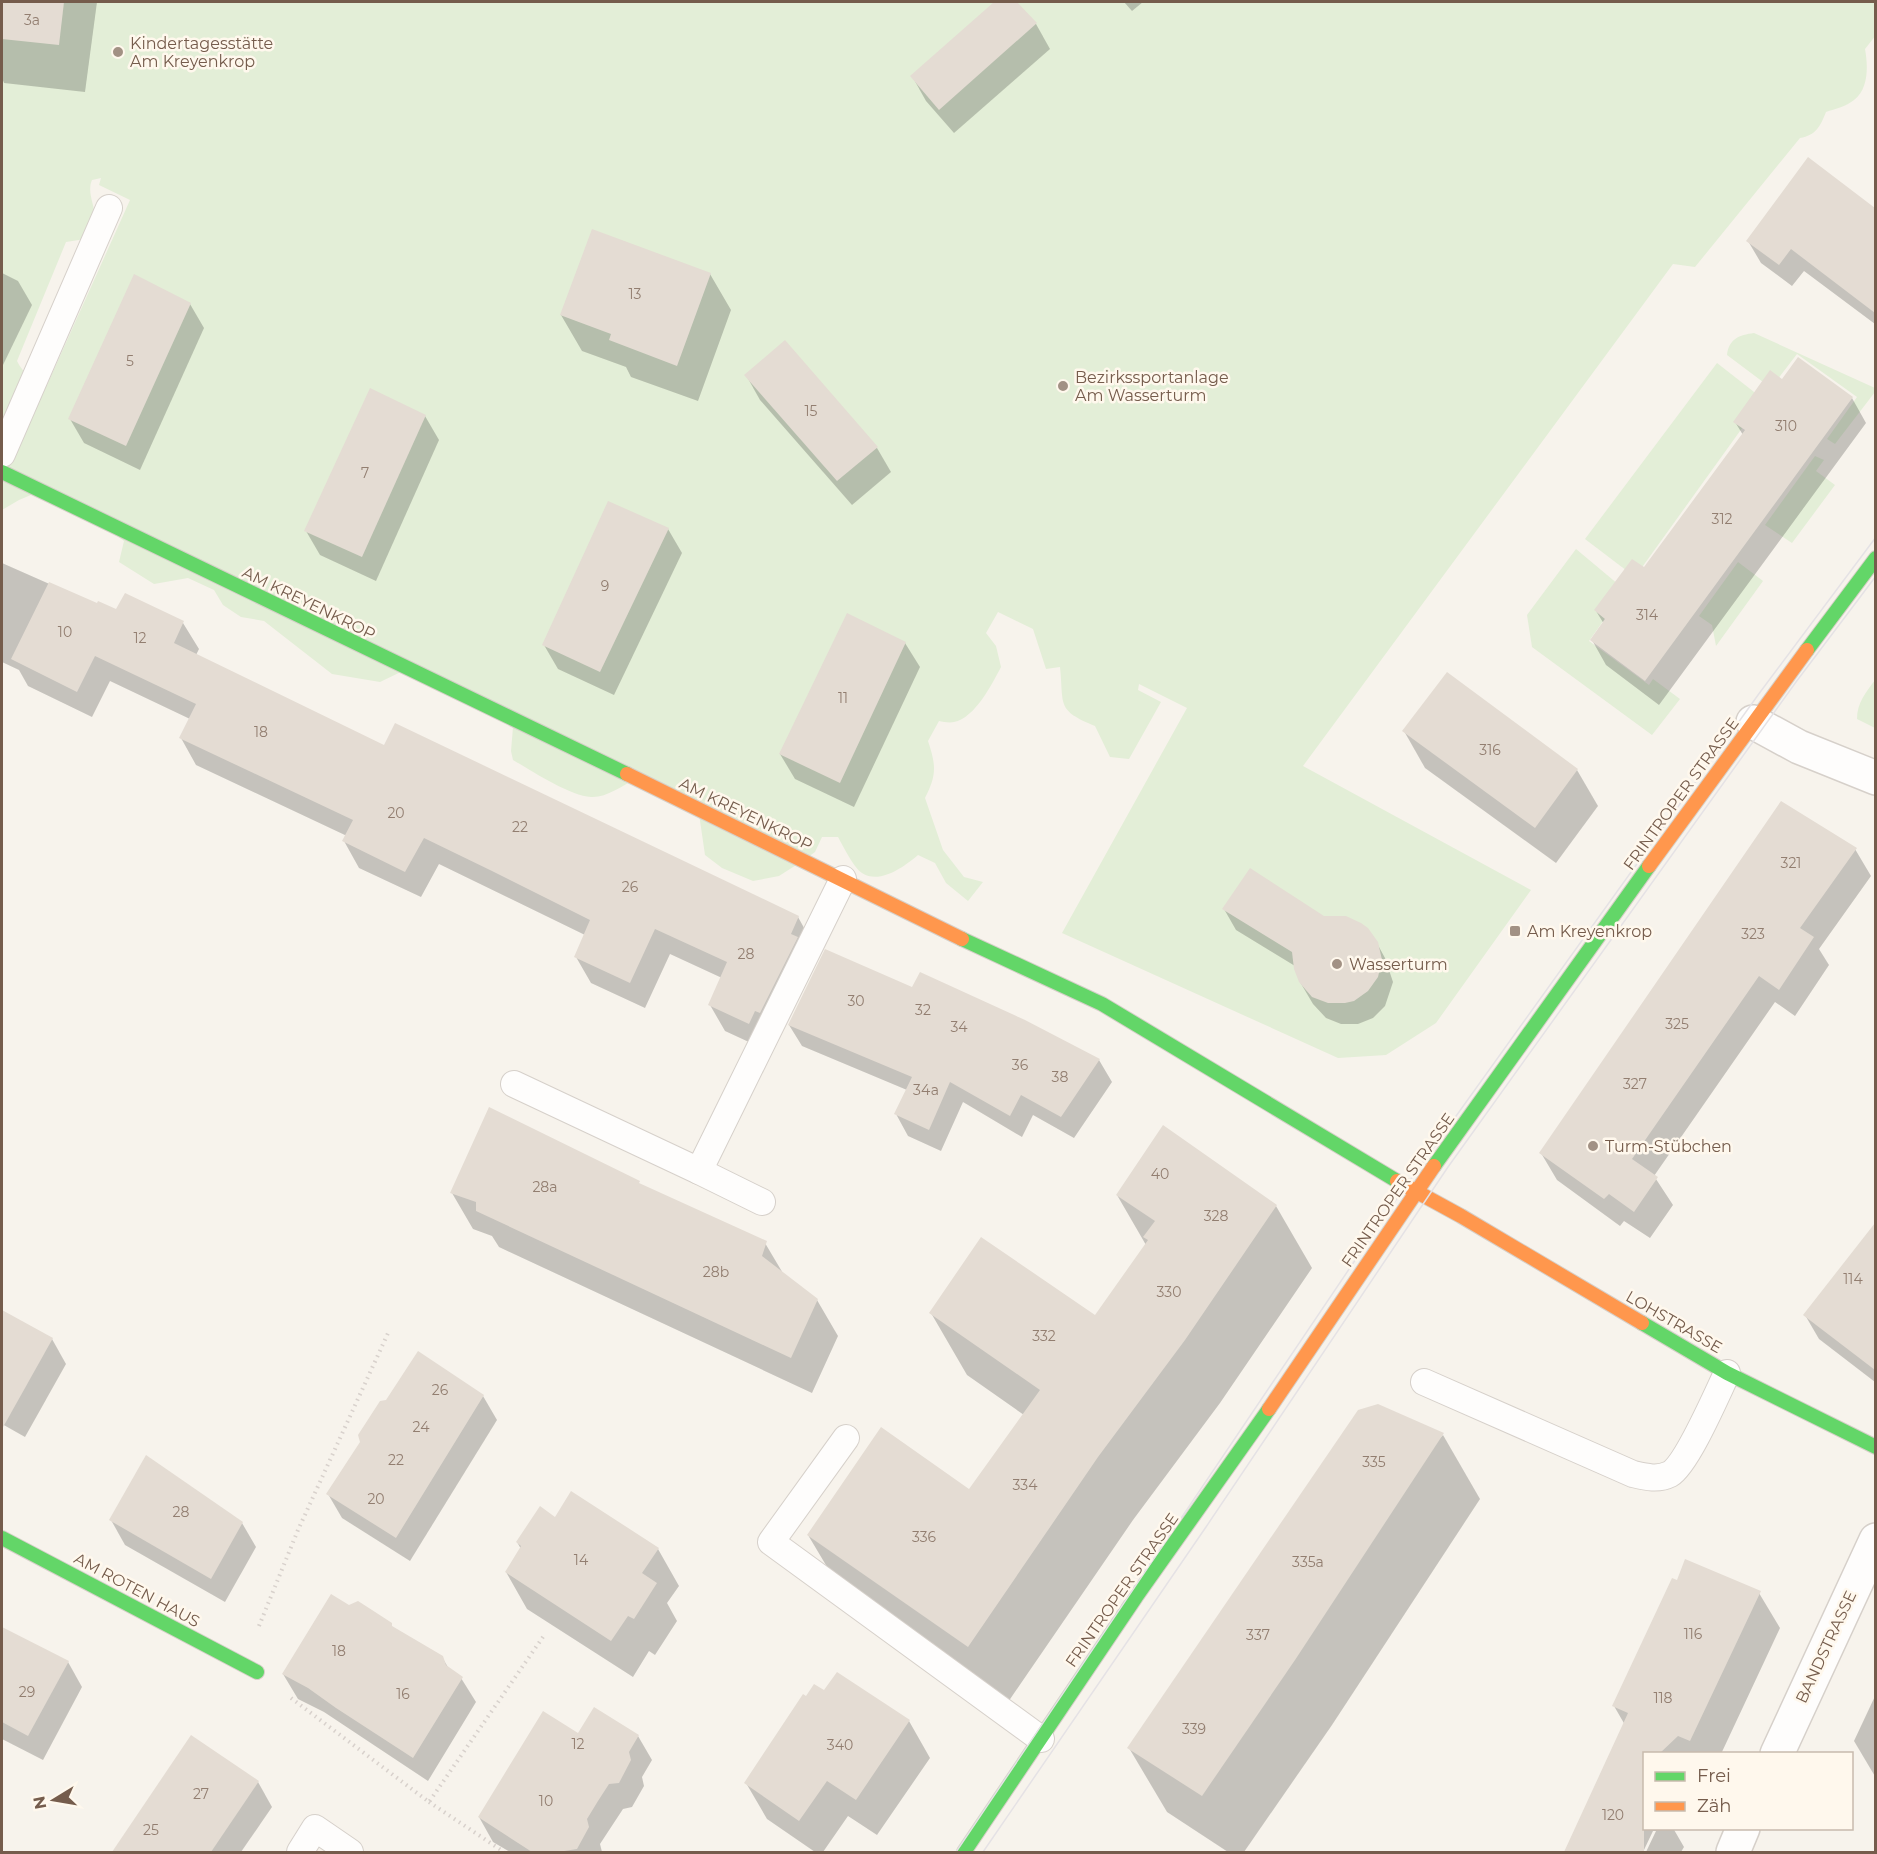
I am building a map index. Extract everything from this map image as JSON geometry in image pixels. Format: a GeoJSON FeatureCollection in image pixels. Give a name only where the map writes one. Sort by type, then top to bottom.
{"type":"FeatureCollection","features":[{"type":"Feature","properties":{"kind":"main road","name":"AM KREYENKROP"},"geometry":{"type":"LineString","coordinates":[[2,472],[981,948],[1102,1004],[1415,1192],[1461,1216]]}},
{"type":"Feature","properties":{"kind":"main road","name":"FRINTROPER STRASSE"},"geometry":{"type":"LineString","coordinates":[[964,1852],[1136,1597],[1295,1373],[1415,1192],[1753,722],[1875,558]]}},
{"type":"Feature","properties":{"kind":"main road","name":"LOHSTRASSE"},"geometry":{"type":"LineString","coordinates":[[1461,1216],[1727,1373],[1875,1447]]}},
{"type":"Feature","properties":{"kind":"main road","name":"AM ROTEN HAUS"},"geometry":{"type":"LineString","coordinates":[[2,1538],[257,1672]]}},
{"type":"Feature","properties":{"kind":"street"},"geometry":{"type":"LineString","coordinates":[[1753,722],[1799,747],[1875,778]]}},
{"type":"Feature","properties":{"kind":"street","name":"BANDSTRASSE"},"geometry":{"type":"LineString","coordinates":[[1778,1752],[1875,1540]]}},
{"type":"Feature","properties":{"kind":"street"},"geometry":{"type":"LineString","coordinates":[[1733,1852],[1742,1830]]}},
{"type":"Feature","properties":{"kind":"lane"},"geometry":{"type":"LineString","coordinates":[[2,454],[109,208]]}},
{"type":"Feature","properties":{"kind":"lane"},"geometry":{"type":"LineString","coordinates":[[699,1171],[843,879]]}},
{"type":"Feature","properties":{"kind":"lane"},"geometry":{"type":"LineString","coordinates":[[514,1084],[762,1202]]}},
{"type":"Feature","properties":{"kind":"lane"},"geometry":{"type":"LineString","coordinates":[[1424,1382],[1633,1474],[1653,1478],[1670,1473],[1683,1459],[1727,1373]]}},
{"type":"Feature","properties":{"kind":"lane"},"geometry":{"type":"LineString","coordinates":[[846,1438],[771,1542],[1041,1739]]}},
{"type":"Feature","properties":{"kind":"lane"},"geometry":{"type":"LineString","coordinates":[[300,1852],[315,1828],[350,1852]]}},
{"type":"Feature","properties":{"kind":"path"},"geometry":{"type":"LineString","coordinates":[[243,1665],[298,1530],[389,1330]]}},
{"type":"Feature","properties":{"kind":"path"},"geometry":{"type":"LineString","coordinates":[[429,1802],[545,1634]]}},
{"type":"Feature","properties":{"kind":"path"},"geometry":{"type":"LineString","coordinates":[[257,1672],[429,1802],[504,1852]]}},
{"type":"Feature","properties":{"kind":"green space"},"geometry":{"type":"Polygon","coordinates":[[[2,2],[1875,2],[1876,35],[1865,49],[1866,76],[1859,95],[1848,104],[1826,112],[1817,130],[1800,138],[1695,267],[1673,264],[1303,766],[1531,890],[1436,1023],[1386,1055],[1338,1058],[1062,933],[1187,708],[1139,684],[1138,690],[1161,702],[1129,759],[1110,757],[1095,726],[1074,715],[1064,705],[1060,667],[1046,669],[1033,629],[998,612],[986,633],[996,646],[1001,667],[988,691],[976,707],[962,719],[954,722],[939,721],[928,741],[934,770],[932,783],[925,798],[943,850],[964,877],[983,882],[968,901],[946,883],[935,863],[918,855],[892,873],[877,877],[862,873],[852,862],[838,837],[822,837],[815,852],[779,876],[753,881],[722,868],[705,855],[698,807],[635,779],[614,791],[597,797],[582,796],[562,788],[513,760],[511,751],[513,727],[407,669],[380,682],[332,674],[264,621],[241,617],[223,605],[214,590],[188,578],[154,584],[119,562],[124,541],[50,487],[2,510],[2,2]],[[101,178],[92,180],[90,185],[95,215],[92,225],[85,239],[66,242],[17,361],[29,376],[47,385],[130,200],[99,185],[101,178]]]}},
{"type":"Feature","properties":{"kind":"green space"},"geometry":{"type":"Polygon","coordinates":[[[1754,333],[1875,388],[1875,392],[1835,444],[1827,439],[1857,397],[1797,354],[1771,388],[1727,355],[1732,342],[1744,335],[1754,333]]]}},
{"type":"Feature","properties":{"kind":"green space"},"geometry":{"type":"Polygon","coordinates":[[[1717,363],[1763,399],[1635,577],[1585,539],[1717,363]]]}},
{"type":"Feature","properties":{"kind":"green space"},"geometry":{"type":"Polygon","coordinates":[[[1815,456],[1824,460],[1816,471],[1835,485],[1792,543],[1765,525],[1815,456]]]}},
{"type":"Feature","properties":{"kind":"green space"},"geometry":{"type":"Polygon","coordinates":[[[1576,549],[1625,590],[1589,641],[1649,685],[1653,679],[1680,699],[1652,735],[1532,647],[1527,615],[1576,549]]]}},
{"type":"Feature","properties":{"kind":"green space"},"geometry":{"type":"Polygon","coordinates":[[[1738,562],[1763,581],[1716,646],[1712,625],[1699,616],[1738,562]]]}},
{"type":"Feature","properties":{"kind":"green space"},"geometry":{"type":"Polygon","coordinates":[[[1875,680],[1875,728],[1857,719],[1857,713],[1865,693],[1875,680]]]}},
{"type":"Feature","properties":{"kind":"building"},"geometry":{"type":"Polygon","coordinates":[[[2,2],[64,2],[59,45],[2,39],[2,2]]]}},
{"type":"Feature","properties":{"kind":"building"},"geometry":{"type":"Polygon","coordinates":[[[994,2],[1017,2],[1037,23],[939,110],[910,76],[994,2]]]}},
{"type":"Feature","properties":{"kind":"building"},"geometry":{"type":"Polygon","coordinates":[[[1808,157],[1875,208],[1875,313],[1791,249],[1779,265],[1746,241],[1808,157]]]}},
{"type":"Feature","properties":{"kind":"building"},"geometry":{"type":"Polygon","coordinates":[[[592,229],[711,273],[677,366],[609,340],[611,334],[560,315],[592,229]]]}},
{"type":"Feature","properties":{"kind":"building"},"geometry":{"type":"Polygon","coordinates":[[[134,274],[191,303],[126,446],[68,419],[134,274]]]}},
{"type":"Feature","properties":{"kind":"building"},"geometry":{"type":"Polygon","coordinates":[[[785,340],[878,447],[837,481],[744,375],[785,340]]]}},
{"type":"Feature","properties":{"kind":"building"},"geometry":{"type":"Polygon","coordinates":[[[1798,357],[1853,397],[1645,681],[1590,640],[1605,619],[1594,610],[1632,559],[1644,567],[1745,430],[1733,422],[1770,370],[1782,379],[1798,357]]]}},
{"type":"Feature","properties":{"kind":"building"},"geometry":{"type":"Polygon","coordinates":[[[370,388],[426,415],[362,557],[304,531],[370,388]]]}},
{"type":"Feature","properties":{"kind":"building"},"geometry":{"type":"Polygon","coordinates":[[[608,501],[669,528],[600,672],[542,645],[608,501]]]}},
{"type":"Feature","properties":{"kind":"building"},"geometry":{"type":"Polygon","coordinates":[[[49,582],[116,609],[125,593],[184,621],[174,643],[384,745],[395,723],[799,916],[791,934],[798,937],[760,1013],[755,1011],[749,1024],[708,1005],[727,962],[655,929],[630,983],[574,957],[590,920],[492,871],[424,838],[405,872],[342,841],[353,820],[179,738],[196,704],[95,656],[77,692],[11,659],[49,582]]]}},
{"type":"Feature","properties":{"kind":"building"},"geometry":{"type":"Polygon","coordinates":[[[847,613],[906,642],[840,783],[779,754],[847,613]]]}},
{"type":"Feature","properties":{"kind":"building"},"geometry":{"type":"Polygon","coordinates":[[[1447,672],[1578,769],[1535,828],[1402,731],[1447,672]]]}},
{"type":"Feature","properties":{"kind":"building"},"geometry":{"type":"Polygon","coordinates":[[[1781,801],[1857,848],[1800,928],[1814,937],[1779,990],[1759,976],[1632,1159],[1658,1177],[1634,1212],[1609,1194],[1604,1199],[1539,1153],[1781,801]]]}},
{"type":"Feature","properties":{"kind":"building"},"geometry":{"type":"Polygon","coordinates":[[[1250,868],[1324,916],[1346,916],[1368,928],[1378,942],[1382,960],[1378,977],[1368,991],[1354,1001],[1345,1003],[1328,1003],[1312,997],[1299,982],[1294,969],[1292,952],[1222,909],[1250,868]]]}},
{"type":"Feature","properties":{"kind":"building"},"geometry":{"type":"Polygon","coordinates":[[[825,949],[912,987],[920,972],[1025,1020],[1100,1059],[1061,1117],[1021,1095],[1010,1116],[950,1082],[929,1130],[894,1114],[912,1077],[788,1025],[825,949]]]}},
{"type":"Feature","properties":{"kind":"building"},"geometry":{"type":"Polygon","coordinates":[[[489,1107],[640,1181],[639,1183],[767,1241],[762,1256],[818,1299],[791,1358],[476,1211],[476,1202],[450,1193],[489,1107]]]}},
{"type":"Feature","properties":{"kind":"building"},"geometry":{"type":"Polygon","coordinates":[[[1163,1125],[1277,1205],[1185,1340],[1098,1457],[968,1647],[807,1535],[881,1427],[969,1489],[1040,1390],[929,1313],[981,1237],[1095,1315],[1148,1240],[1143,1237],[1155,1221],[1116,1195],[1163,1125]]]}},
{"type":"Feature","properties":{"kind":"building"},"geometry":{"type":"Polygon","coordinates":[[[1875,1223],[1875,1370],[1803,1315],[1875,1223]]]}},
{"type":"Feature","properties":{"kind":"building"},"geometry":{"type":"Polygon","coordinates":[[[2,1310],[53,1338],[2,1429],[2,1310]]]}},
{"type":"Feature","properties":{"kind":"building"},"geometry":{"type":"Polygon","coordinates":[[[418,1351],[484,1395],[396,1538],[326,1494],[360,1442],[358,1435],[380,1401],[386,1400],[418,1351]]]}},
{"type":"Feature","properties":{"kind":"building"},"geometry":{"type":"Polygon","coordinates":[[[1378,1404],[1444,1433],[1295,1660],[1202,1796],[1127,1748],[1358,1410],[1378,1404]]]}},
{"type":"Feature","properties":{"kind":"building"},"geometry":{"type":"Polygon","coordinates":[[[146,1455],[243,1522],[211,1579],[109,1520],[146,1455]]]}},
{"type":"Feature","properties":{"kind":"building"},"geometry":{"type":"Polygon","coordinates":[[[571,1491],[659,1548],[642,1573],[657,1583],[634,1619],[628,1616],[611,1641],[505,1572],[521,1546],[516,1542],[540,1506],[555,1517],[571,1491]]]}},
{"type":"Feature","properties":{"kind":"building"},"geometry":{"type":"Polygon","coordinates":[[[1685,1559],[1761,1591],[1690,1741],[1678,1736],[1661,1752],[1643,1752],[1644,1852],[1564,1852],[1628,1713],[1612,1706],[1672,1578],[1677,1580],[1685,1559]]]}},
{"type":"Feature","properties":{"kind":"building"},"geometry":{"type":"Polygon","coordinates":[[[331,1594],[349,1605],[358,1601],[392,1623],[392,1626],[443,1656],[446,1665],[463,1677],[413,1758],[308,1688],[282,1674],[331,1594]]]}},
{"type":"Feature","properties":{"kind":"building"},"geometry":{"type":"Polygon","coordinates":[[[2,1627],[69,1661],[28,1736],[2,1722],[2,1627]]]}},
{"type":"Feature","properties":{"kind":"building"},"geometry":{"type":"Polygon","coordinates":[[[837,1672],[910,1720],[856,1800],[827,1781],[799,1821],[744,1783],[803,1694],[806,1696],[814,1684],[824,1690],[837,1672]]]}},
{"type":"Feature","properties":{"kind":"building"},"geometry":{"type":"Polygon","coordinates":[[[594,1707],[639,1735],[629,1752],[631,1760],[619,1783],[609,1784],[587,1819],[589,1827],[577,1849],[532,1852],[478,1817],[543,1711],[578,1733],[594,1707]]]}},
{"type":"Feature","properties":{"kind":"building"},"geometry":{"type":"Polygon","coordinates":[[[191,1735],[259,1781],[211,1852],[112,1852],[191,1735]]]}},
{"type":"Feature","properties":{"kind":"tram line"},"geometry":{"type":"LineString","coordinates":[[956,1852],[1393,1204],[1758,695],[1876,537]]}},
{"type":"Feature","properties":{"kind":"tram line"},"geometry":{"type":"LineString","coordinates":[[983,1852],[1206,1527],[1448,1167],[1796,682],[1876,576]]}},
{"type":"Feature","properties":{"kind":"traffic: fast"},"geometry":{"type":"LineString","coordinates":[[2,472],[627,774]]}},
{"type":"Feature","properties":{"kind":"traffic: fast"},"geometry":{"type":"LineString","coordinates":[[1807,650],[1876,558]]}},
{"type":"Feature","properties":{"kind":"traffic: fast"},"geometry":{"type":"LineString","coordinates":[[1434,1166],[1649,866]]}},
{"type":"Feature","properties":{"kind":"traffic: fast"},"geometry":{"type":"LineString","coordinates":[[962,939],[1102,1004],[1397,1181]]}},
{"type":"Feature","properties":{"kind":"traffic: fast"},"geometry":{"type":"LineString","coordinates":[[1642,1323],[1727,1373],[1876,1447]]}},
{"type":"Feature","properties":{"kind":"traffic: fast"},"geometry":{"type":"LineString","coordinates":[[964,1852],[1136,1597],[1269,1409]]}},
{"type":"Feature","properties":{"kind":"traffic: fast"},"geometry":{"type":"LineString","coordinates":[[2,1538],[257,1672]]}},
{"type":"Feature","properties":{"kind":"traffic: slow"},"geometry":{"type":"LineString","coordinates":[[1649,866],[1807,650]]}},
{"type":"Feature","properties":{"kind":"traffic: slow"},"geometry":{"type":"LineString","coordinates":[[627,774],[962,939]]}},
{"type":"Feature","properties":{"kind":"traffic: slow"},"geometry":{"type":"LineString","coordinates":[[1269,1409],[1434,1166]]}},
{"type":"Feature","properties":{"kind":"traffic: slow"},"geometry":{"type":"LineString","coordinates":[[1397,1181],[1461,1216],[1642,1323]]}},
{"type":"Feature","properties":{"kind":"place","name":"Kindertagesstätte Am Kreyenkrop"},"geometry":{"type":"Point","coordinates":[118,52]}},
{"type":"Feature","properties":{"kind":"place","name":"Bezirkssportanlage Am Wasserturm"},"geometry":{"type":"Point","coordinates":[1063,386]}},
{"type":"Feature","properties":{"kind":"place","name":"Am Kreyenkrop"},"geometry":{"type":"Point","coordinates":[1515,931]}},
{"type":"Feature","properties":{"kind":"place","name":"Wasserturm"},"geometry":{"type":"Point","coordinates":[1337,964]}},
{"type":"Feature","properties":{"kind":"place","name":"Turm-Stübchen"},"geometry":{"type":"Point","coordinates":[1593,1146]}}]}
